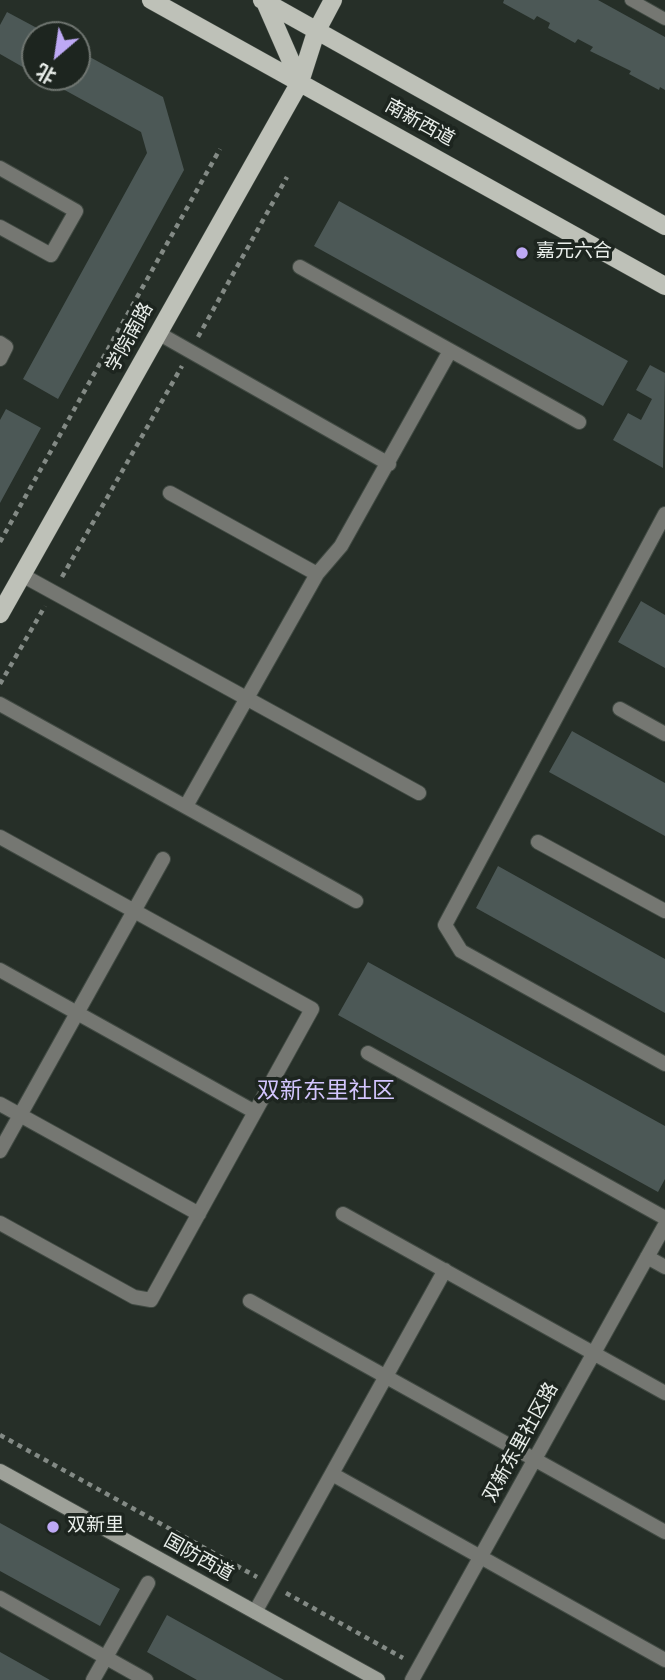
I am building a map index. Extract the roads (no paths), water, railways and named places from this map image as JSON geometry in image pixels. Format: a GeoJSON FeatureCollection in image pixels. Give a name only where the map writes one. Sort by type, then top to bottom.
{"type":"FeatureCollection","features":[{"type":"Feature","properties":{"kind":"main road","name":"南新西道"},"geometry":{"type":"LineString","coordinates":[[151,0],[665,286]]}},
{"type":"Feature","properties":{"kind":"main road","name":"学院南路"},"geometry":{"type":"LineString","coordinates":[[3,604],[22,575],[300,82],[316,33],[333,0]]}},
{"type":"Feature","properties":{"kind":"main road","name":"南新西道"},"geometry":{"type":"LineString","coordinates":[[265,1],[316,33],[665,226]]}},
{"type":"Feature","properties":{"kind":"main road"},"geometry":{"type":"LineString","coordinates":[[265,1],[300,82]]}},
{"type":"Feature","properties":{"kind":"street"},"geometry":{"type":"LineString","coordinates":[[0,168],[76,211],[51,255],[0,227]]}},
{"type":"Feature","properties":{"kind":"street"},"geometry":{"type":"LineString","coordinates":[[300,267],[579,422]]}},
{"type":"Feature","properties":{"kind":"street"},"geometry":{"type":"LineString","coordinates":[[158,333],[389,464]]}},
{"type":"Feature","properties":{"kind":"street"},"geometry":{"type":"LineString","coordinates":[[0,343],[6,347],[0,359]]}},
{"type":"Feature","properties":{"kind":"street"},"geometry":{"type":"LineString","coordinates":[[186,806],[317,573],[341,546],[389,464],[450,351]]}},
{"type":"Feature","properties":{"kind":"street"},"geometry":{"type":"LineString","coordinates":[[170,494],[317,573]]}},
{"type":"Feature","properties":{"kind":"street"},"geometry":{"type":"LineString","coordinates":[[665,514],[445,925],[461,951],[665,1064]]}},
{"type":"Feature","properties":{"kind":"street"},"geometry":{"type":"LineString","coordinates":[[22,575],[419,793]]}},
{"type":"Feature","properties":{"kind":"street"},"geometry":{"type":"LineString","coordinates":[[0,704],[355,901]]}},
{"type":"Feature","properties":{"kind":"street"},"geometry":{"type":"LineString","coordinates":[[620,709],[665,734]]}},
{"type":"Feature","properties":{"kind":"street"},"geometry":{"type":"LineString","coordinates":[[0,837],[312,1009],[151,1300],[134,1297],[0,1223]]}},
{"type":"Feature","properties":{"kind":"street"},"geometry":{"type":"LineString","coordinates":[[538,842],[665,911]]}},
{"type":"Feature","properties":{"kind":"street"},"geometry":{"type":"LineString","coordinates":[[0,1151],[163,859]]}},
{"type":"Feature","properties":{"kind":"street"},"geometry":{"type":"LineString","coordinates":[[0,970],[255,1112]]}},
{"type":"Feature","properties":{"kind":"street"},"geometry":{"type":"LineString","coordinates":[[368,1053],[665,1217]]}},
{"type":"Feature","properties":{"kind":"street"},"geometry":{"type":"LineString","coordinates":[[0,1104],[199,1214]]}},
{"type":"Feature","properties":{"kind":"street"},"geometry":{"type":"LineString","coordinates":[[343,1214],[665,1393]]}},
{"type":"Feature","properties":{"kind":"street","name":"双新东里社区路"},"geometry":{"type":"LineString","coordinates":[[416,1673],[665,1225]]}},
{"type":"Feature","properties":{"kind":"street"},"geometry":{"type":"LineString","coordinates":[[647,1257],[665,1267]]}},
{"type":"Feature","properties":{"kind":"street"},"geometry":{"type":"LineString","coordinates":[[255,1612],[445,1270]]}},
{"type":"Feature","properties":{"kind":"street"},"geometry":{"type":"LineString","coordinates":[[250,1301],[665,1532]]}},
{"type":"Feature","properties":{"kind":"street","name":"国防西道"},"geometry":{"type":"LineString","coordinates":[[0,1471],[378,1680]]}},
{"type":"Feature","properties":{"kind":"street"},"geometry":{"type":"LineString","coordinates":[[332,1474],[665,1660]]}},
{"type":"Feature","properties":{"kind":"street"},"geometry":{"type":"LineString","coordinates":[[93,1680],[148,1583]]}},
{"type":"Feature","properties":{"kind":"street"},"geometry":{"type":"LineString","coordinates":[[0,1598],[146,1680]]}},
{"type":"Feature","properties":{"kind":"lane"},"geometry":{"type":"LineString","coordinates":[[631,0],[665,19]]}},
{"type":"Feature","properties":{"kind":"place","name":"嘉元六合"},"geometry":{"type":"Point","coordinates":[522,253]}},
{"type":"Feature","properties":{"kind":"place","name":"双新里"},"geometry":{"type":"Point","coordinates":[53,1527]}},
{"type":"Feature","properties":{"kind":"district","name":"双新东里社区"},"geometry":{"type":"Point","coordinates":[326,1093]}}]}
